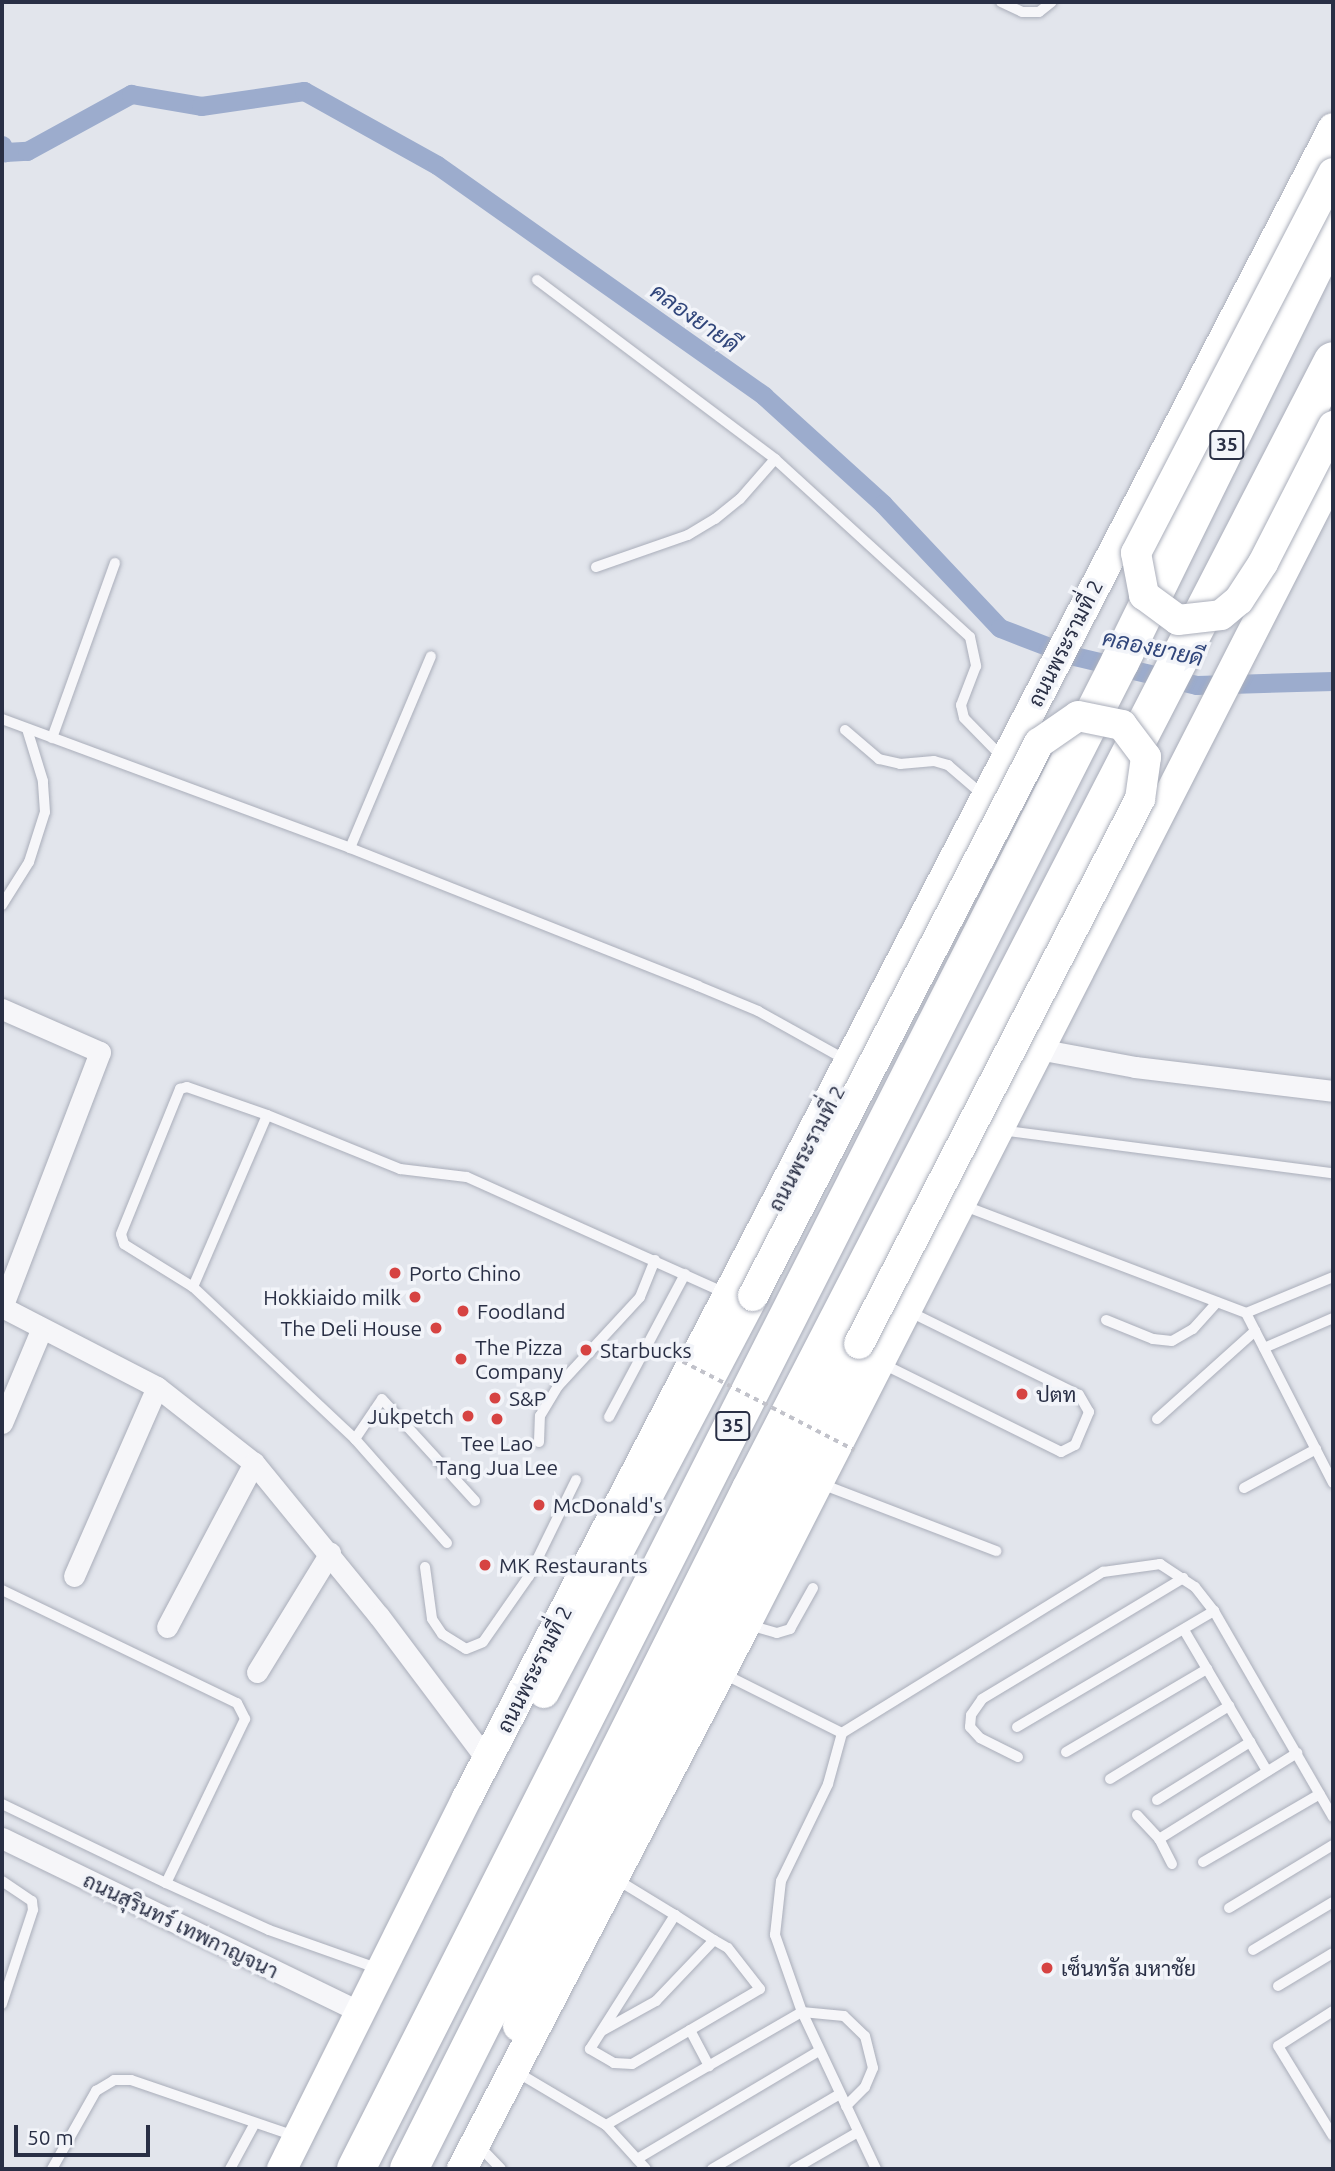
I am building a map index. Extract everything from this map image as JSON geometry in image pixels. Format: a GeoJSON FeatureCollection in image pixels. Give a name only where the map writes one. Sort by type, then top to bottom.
{"type":"FeatureCollection","features":[{"type":"Feature","properties":{"kind":"highway","name":"35"},"geometry":{"type":"LineString","coordinates":[[356,2169],[1115,672],[1333,229]]}},
{"type":"Feature","properties":{"kind":"highway","name":"35"},"geometry":{"type":"LineString","coordinates":[[410,2169],[751,1489],[1333,361]]}},
{"type":"Feature","properties":{"kind":"main road","name":"ถนนพระรามที่ 2"},"geometry":{"type":"LineString","coordinates":[[282,2169],[467,1798],[740,1295],[852,1063],[1005,760],[1333,128]]}},
{"type":"Feature","properties":{"kind":"main road"},"geometry":{"type":"LineString","coordinates":[[1333,173],[1136,553],[1144,594],[1178,620],[1221,615],[1239,600],[1263,564],[1333,426]]}},
{"type":"Feature","properties":{"kind":"main road"},"geometry":{"type":"LineString","coordinates":[[462,2169],[746,1624],[817,1482],[869,1353],[905,1310],[1333,474]]}},
{"type":"Feature","properties":{"kind":"main road"},"geometry":{"type":"LineString","coordinates":[[467,1798],[540,1701],[740,1295],[1039,743],[1077,716],[1122,725],[1146,757],[1140,799],[869,1353],[572,1906],[505,2056],[476,2143]]}},
{"type":"Feature","properties":{"kind":"street"},"geometry":{"type":"LineString","coordinates":[[2,1009],[100,1052],[2,1307],[41,1330],[157,1387],[254,1464],[330,1553],[487,1760]]}},
{"type":"Feature","properties":{"kind":"street"},"geometry":{"type":"LineString","coordinates":[[1038,1049],[1135,1068],[1333,1091]]}},
{"type":"Feature","properties":{"kind":"street"},"geometry":{"type":"LineString","coordinates":[[2,1423],[41,1330]]}},
{"type":"Feature","properties":{"kind":"street"},"geometry":{"type":"LineString","coordinates":[[74,1576],[157,1387]]}},
{"type":"Feature","properties":{"kind":"street"},"geometry":{"type":"LineString","coordinates":[[167,1627],[254,1464]]}},
{"type":"Feature","properties":{"kind":"street"},"geometry":{"type":"LineString","coordinates":[[257,1672],[330,1553]]}},
{"type":"Feature","properties":{"kind":"street","name":"ถนนสุรินทร์ เทพกาญจนา"},"geometry":{"type":"LineString","coordinates":[[2,1838],[360,2012]]}},
{"type":"Feature","properties":{"kind":"lane"},"geometry":{"type":"LineString","coordinates":[[1001,2],[1022,12],[1039,12],[1052,2]]}},
{"type":"Feature","properties":{"kind":"lane"},"geometry":{"type":"LineString","coordinates":[[537,281],[775,459],[970,637],[976,666],[961,705],[964,718],[1005,760]]}},
{"type":"Feature","properties":{"kind":"lane"},"geometry":{"type":"LineString","coordinates":[[596,567],[660,546],[706,524],[740,499],[775,459]]}},
{"type":"Feature","properties":{"kind":"lane"},"geometry":{"type":"LineString","coordinates":[[52,738],[115,563]]}},
{"type":"Feature","properties":{"kind":"lane"},"geometry":{"type":"LineString","coordinates":[[350,848],[431,656]]}},
{"type":"Feature","properties":{"kind":"lane"},"geometry":{"type":"LineString","coordinates":[[2,719],[350,848],[758,1011],[852,1063]]}},
{"type":"Feature","properties":{"kind":"lane"},"geometry":{"type":"LineString","coordinates":[[2,905],[29,862],[45,811],[43,781],[27,729]]}},
{"type":"Feature","properties":{"kind":"lane"},"geometry":{"type":"LineString","coordinates":[[845,730],[879,759],[900,764],[934,761],[948,765],[986,798]]}},
{"type":"Feature","properties":{"kind":"lane"},"geometry":{"type":"LineString","coordinates":[[447,1543],[355,1439],[193,1287],[121,1239],[174,1097],[187,1087],[267,1115],[400,1169],[467,1177],[685,1274],[740,1295]]}},
{"type":"Feature","properties":{"kind":"lane"},"geometry":{"type":"LineString","coordinates":[[193,1287],[267,1115]]}},
{"type":"Feature","properties":{"kind":"lane"},"geometry":{"type":"LineString","coordinates":[[997,1130],[1333,1173]]}},
{"type":"Feature","properties":{"kind":"lane"},"geometry":{"type":"LineString","coordinates":[[959,1204],[1246,1313],[1333,1483]]}},
{"type":"Feature","properties":{"kind":"lane"},"geometry":{"type":"LineString","coordinates":[[539,1441],[540,1416],[558,1386],[632,1307],[654,1260]]}},
{"type":"Feature","properties":{"kind":"lane"},"geometry":{"type":"LineString","coordinates":[[609,1417],[685,1274]]}},
{"type":"Feature","properties":{"kind":"lane"},"geometry":{"type":"LineString","coordinates":[[1246,1313],[1333,1277]]}},
{"type":"Feature","properties":{"kind":"lane"},"geometry":{"type":"LineString","coordinates":[[1106,1320],[1153,1339],[1172,1341],[1192,1329],[1217,1302]]}},
{"type":"Feature","properties":{"kind":"lane"},"geometry":{"type":"LineString","coordinates":[[869,1353],[1061,1452],[1075,1445],[1089,1412],[1079,1395],[905,1310]]}},
{"type":"Feature","properties":{"kind":"lane"},"geometry":{"type":"LineString","coordinates":[[1264,1348],[1333,1318]]}},
{"type":"Feature","properties":{"kind":"lane"},"geometry":{"type":"LineString","coordinates":[[1157,1419],[1255,1331]]}},
{"type":"Feature","properties":{"kind":"lane"},"geometry":{"type":"LineString","coordinates":[[355,1439],[382,1399],[404,1418],[475,1501]]}},
{"type":"Feature","properties":{"kind":"lane"},"geometry":{"type":"LineString","coordinates":[[1244,1488],[1316,1449]]}},
{"type":"Feature","properties":{"kind":"lane"},"geometry":{"type":"LineString","coordinates":[[425,1567],[432,1619],[442,1634],[466,1649],[483,1642],[529,1576],[576,1479]]}},
{"type":"Feature","properties":{"kind":"lane"},"geometry":{"type":"LineString","coordinates":[[817,1482],[996,1551]]}},
{"type":"Feature","properties":{"kind":"lane"},"geometry":{"type":"LineString","coordinates":[[876,2169],[802,2012],[775,1935],[775,1909],[781,1881],[828,1784],[842,1733],[1103,1572],[1160,1564],[1183,1578],[1214,1611],[1333,1816]]}},
{"type":"Feature","properties":{"kind":"lane"},"geometry":{"type":"LineString","coordinates":[[1018,1757],[980,1738],[970,1727],[971,1715],[982,1699],[1183,1578]]}},
{"type":"Feature","properties":{"kind":"lane"},"geometry":{"type":"LineString","coordinates":[[746,1624],[777,1633],[790,1629],[813,1588]]}},
{"type":"Feature","properties":{"kind":"lane"},"geometry":{"type":"LineString","coordinates":[[2,1590],[243,1710],[245,1719],[166,1883]]}},
{"type":"Feature","properties":{"kind":"lane"},"geometry":{"type":"LineString","coordinates":[[1017,1727],[1214,1611]]}},
{"type":"Feature","properties":{"kind":"lane"},"geometry":{"type":"LineString","coordinates":[[1184,1630],[1268,1771]]}},
{"type":"Feature","properties":{"kind":"lane"},"geometry":{"type":"LineString","coordinates":[[1066,1752],[1207,1669]]}},
{"type":"Feature","properties":{"kind":"lane"},"geometry":{"type":"LineString","coordinates":[[721,1672],[842,1733]]}},
{"type":"Feature","properties":{"kind":"lane"},"geometry":{"type":"LineString","coordinates":[[1110,1779],[1228,1706]]}},
{"type":"Feature","properties":{"kind":"lane"},"geometry":{"type":"LineString","coordinates":[[1157,1800],[1250,1742]]}},
{"type":"Feature","properties":{"kind":"lane"},"geometry":{"type":"LineString","coordinates":[[1159,1839],[1297,1753]]}},
{"type":"Feature","properties":{"kind":"lane"},"geometry":{"type":"LineString","coordinates":[[1203,1862],[1320,1794]]}},
{"type":"Feature","properties":{"kind":"lane"},"geometry":{"type":"LineString","coordinates":[[2,1804],[269,1930],[382,1969]]}},
{"type":"Feature","properties":{"kind":"lane"},"geometry":{"type":"LineString","coordinates":[[1137,1815],[1159,1839],[1172,1864]]}},
{"type":"Feature","properties":{"kind":"lane"},"geometry":{"type":"LineString","coordinates":[[1229,1908],[1333,1845]]}},
{"type":"Feature","properties":{"kind":"lane"},"geometry":{"type":"LineString","coordinates":[[614,1877],[728,1948],[760,1989],[632,2064],[614,2063],[590,2049],[675,1915]]}},
{"type":"Feature","properties":{"kind":"lane"},"geometry":{"type":"LineString","coordinates":[[2,1881],[32,1901],[33,1910],[2,2004]]}},
{"type":"Feature","properties":{"kind":"lane"},"geometry":{"type":"LineString","coordinates":[[1253,1950],[1333,1902]]}},
{"type":"Feature","properties":{"kind":"lane"},"geometry":{"type":"LineString","coordinates":[[602,2031],[656,2001],[714,1940]]}},
{"type":"Feature","properties":{"kind":"lane"},"geometry":{"type":"LineString","coordinates":[[1278,1986],[1333,1953]]}},
{"type":"Feature","properties":{"kind":"lane"},"geometry":{"type":"LineString","coordinates":[[1333,2011],[1278,2046],[1333,2136]]}},
{"type":"Feature","properties":{"kind":"lane"},"geometry":{"type":"LineString","coordinates":[[606,2125],[802,2012],[844,2016],[865,2036],[873,2068],[865,2087],[846,2106]]}},
{"type":"Feature","properties":{"kind":"lane"},"geometry":{"type":"LineString","coordinates":[[690,2030],[709,2066]]}},
{"type":"Feature","properties":{"kind":"lane"},"geometry":{"type":"LineString","coordinates":[[637,2159],[819,2051]]}},
{"type":"Feature","properties":{"kind":"lane"},"geometry":{"type":"LineString","coordinates":[[515,2071],[606,2125],[646,2169]]}},
{"type":"Feature","properties":{"kind":"lane"},"geometry":{"type":"LineString","coordinates":[[52,2169],[96,2091],[114,2080],[131,2080],[298,2138]]}},
{"type":"Feature","properties":{"kind":"lane"},"geometry":{"type":"LineString","coordinates":[[712,2169],[841,2094]]}},
{"type":"Feature","properties":{"kind":"lane"},"geometry":{"type":"LineString","coordinates":[[230,2169],[255,2123]]}},
{"type":"Feature","properties":{"kind":"lane"},"geometry":{"type":"LineString","coordinates":[[794,2169],[858,2132]]}},
{"type":"Feature","properties":{"kind":"lane"},"geometry":{"type":"LineString","coordinates":[[476,2143],[500,2169]]}},
{"type":"Feature","properties":{"kind":"path"},"geometry":{"type":"LineString","coordinates":[[674,1357],[854,1450]]}},
{"type":"Feature","properties":{"kind":"waterway","name":"คลองยายดี"},"geometry":{"type":"LineString","coordinates":[[2,145],[5,152],[27,151],[131,94],[201,106],[304,91],[437,165],[764,396],[883,504],[1000,628],[1070,655],[1197,685],[1333,681]]}},
{"type":"Feature","properties":{"kind":"place","name":"Porto Chino"},"geometry":{"type":"Point","coordinates":[395,1273]}},
{"type":"Feature","properties":{"kind":"place","name":"Hokkiaido milk"},"geometry":{"type":"Point","coordinates":[415,1297]}},
{"type":"Feature","properties":{"kind":"place","name":"Foodland"},"geometry":{"type":"Point","coordinates":[463,1311]}},
{"type":"Feature","properties":{"kind":"place","name":"The Deli House"},"geometry":{"type":"Point","coordinates":[436,1328]}},
{"type":"Feature","properties":{"kind":"place","name":"Starbucks"},"geometry":{"type":"Point","coordinates":[586,1350]}},
{"type":"Feature","properties":{"kind":"place","name":"The Pizza Company"},"geometry":{"type":"Point","coordinates":[461,1359]}},
{"type":"Feature","properties":{"kind":"place","name":"ปตท"},"geometry":{"type":"Point","coordinates":[1022,1394]}},
{"type":"Feature","properties":{"kind":"place","name":"S&P"},"geometry":{"type":"Point","coordinates":[495,1398]}},
{"type":"Feature","properties":{"kind":"place","name":"Jukpetch"},"geometry":{"type":"Point","coordinates":[468,1416]}},
{"type":"Feature","properties":{"kind":"place","name":"Tee Lao Tang Jua Lee"},"geometry":{"type":"Point","coordinates":[497,1419]}},
{"type":"Feature","properties":{"kind":"place","name":"McDonald's"},"geometry":{"type":"Point","coordinates":[539,1505]}},
{"type":"Feature","properties":{"kind":"place","name":"MK Restaurants"},"geometry":{"type":"Point","coordinates":[485,1565]}},
{"type":"Feature","properties":{"kind":"place","name":"เซ็นทรัล มหาชัย"},"geometry":{"type":"Point","coordinates":[1047,1968]}}]}
